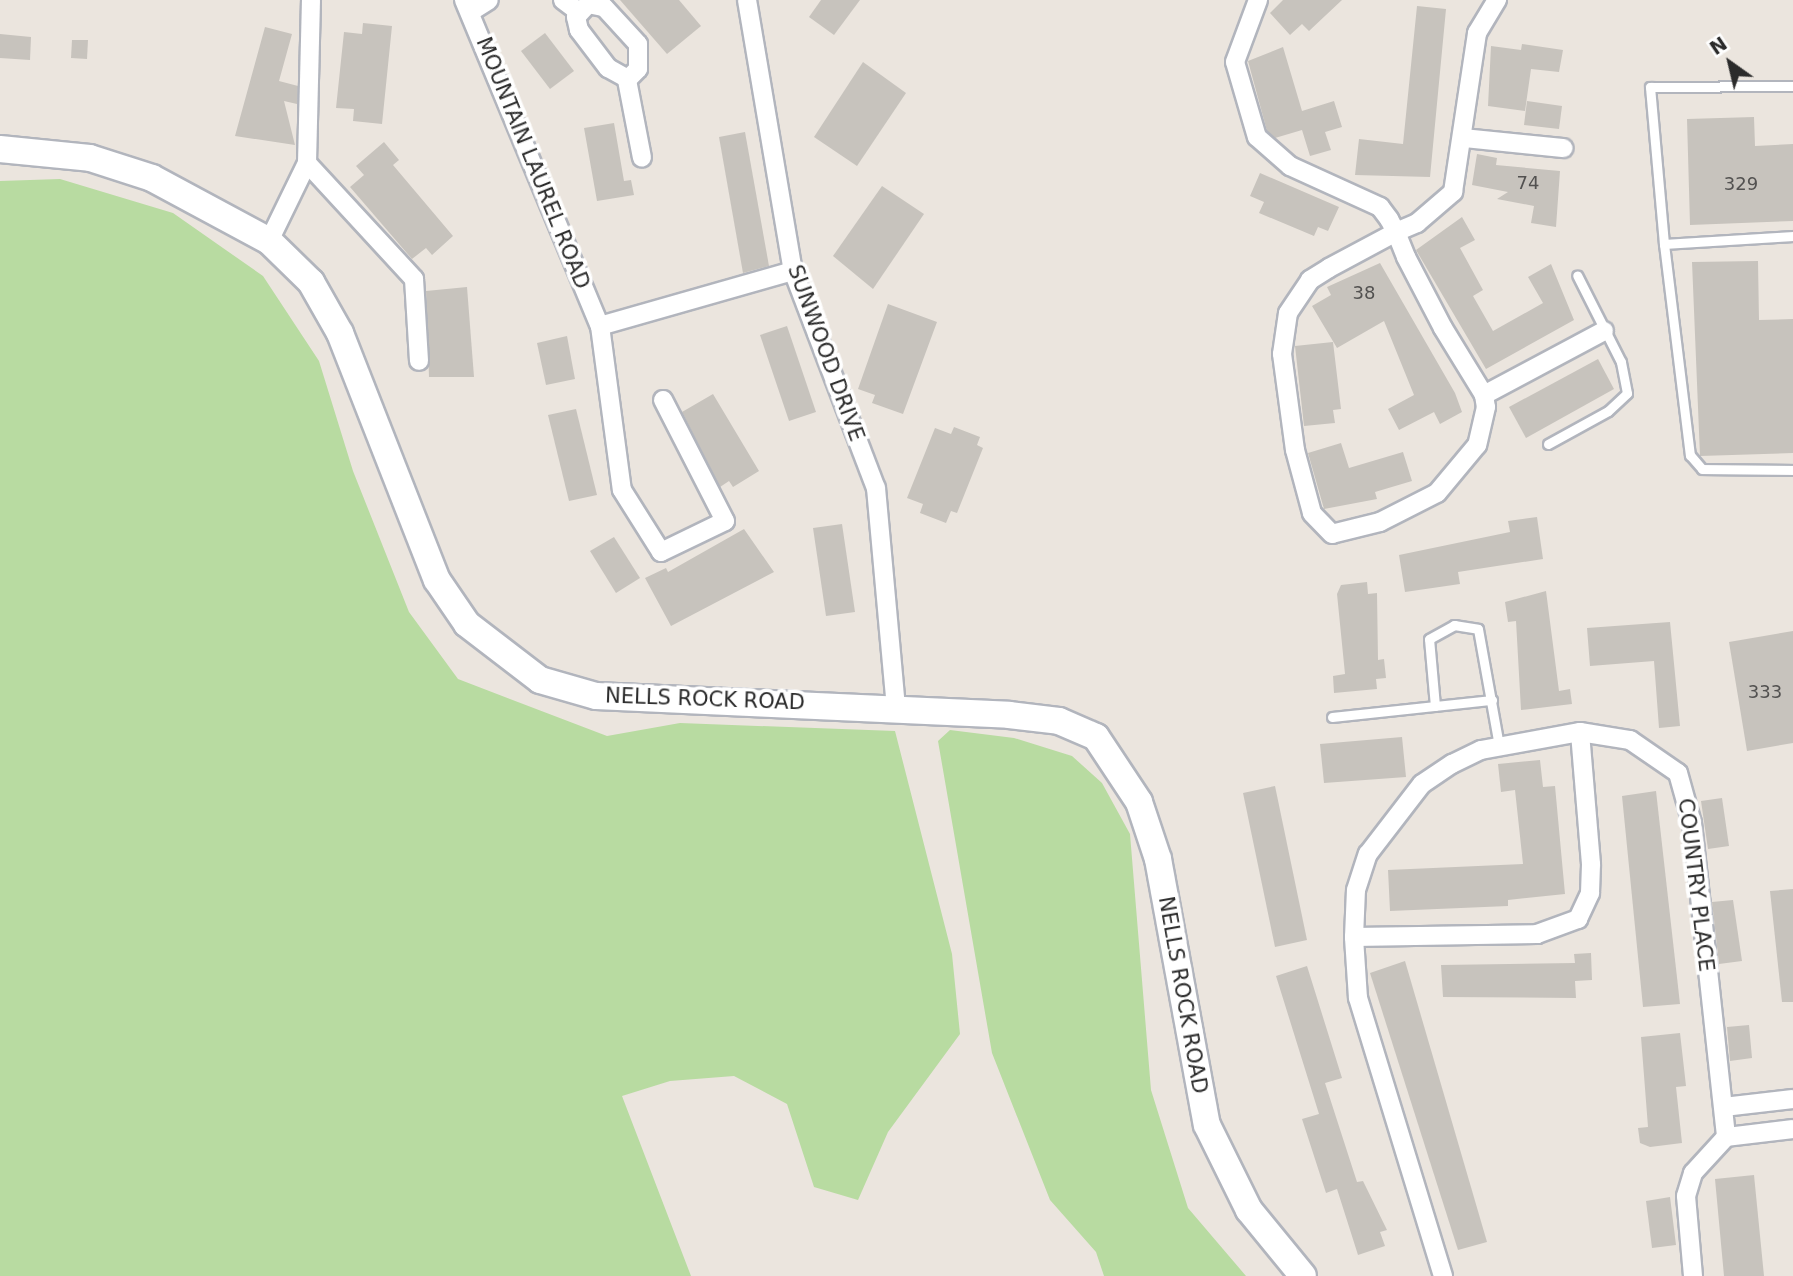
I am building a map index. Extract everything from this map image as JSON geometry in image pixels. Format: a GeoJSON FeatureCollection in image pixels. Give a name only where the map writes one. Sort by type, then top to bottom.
{"type":"FeatureCollection","features":[{"type":"Feature","properties":{"kind":"main road","name":"NELLS ROCK ROAD"},"geometry":{"type":"LineString","coordinates":[[0,149],[90,158],[152,178],[269,241],[311,282],[340,332],[437,580],[467,624],[502,656],[540,680],[596,695],[896,706],[1059,722],[1096,737],[1120,768],[1158,859],[1207,1125],[1249,1210],[1303,1276]]}},
{"type":"Feature","properties":{"kind":"street"},"geometry":{"type":"LineString","coordinates":[[269,241],[307,163],[311,0]]}},
{"type":"Feature","properties":{"kind":"street"},"geometry":{"type":"LineString","coordinates":[[467,6],[489,0]]}},
{"type":"Feature","properties":{"kind":"street"},"geometry":{"type":"LineString","coordinates":[[563,0],[579,12]]}},
{"type":"Feature","properties":{"kind":"street","name":"SUNWOOD DRIVE"},"geometry":{"type":"LineString","coordinates":[[747,0],[793,271],[876,488],[896,706]]}},
{"type":"Feature","properties":{"kind":"street"},"geometry":{"type":"LineString","coordinates":[[1258,0],[1235,62],[1263,147],[1290,166],[1369,198],[1396,232],[1484,395],[1477,445],[1437,493],[1351,532],[1320,528],[1295,450],[1284,329],[1296,297],[1310,280],[1396,232],[1443,207],[1454,192],[1464,138],[1477,33],[1497,0]]}},
{"type":"Feature","properties":{"kind":"street"},"geometry":{"type":"LineString","coordinates":[[579,12],[598,4],[633,36],[640,59],[626,80]]}},
{"type":"Feature","properties":{"kind":"street","name":"MOUNTAIN LAUREL ROAD"},"geometry":{"type":"LineString","coordinates":[[467,6],[600,326],[622,490],[661,552],[725,521],[663,400]]}},
{"type":"Feature","properties":{"kind":"street"},"geometry":{"type":"LineString","coordinates":[[579,12],[576,24],[585,38],[626,80],[642,158]]}},
{"type":"Feature","properties":{"kind":"street"},"geometry":{"type":"LineString","coordinates":[[1464,138],[1563,148]]}},
{"type":"Feature","properties":{"kind":"street"},"geometry":{"type":"LineString","coordinates":[[307,163],[414,279],[419,361]]}},
{"type":"Feature","properties":{"kind":"street"},"geometry":{"type":"LineString","coordinates":[[600,326],[793,271]]}},
{"type":"Feature","properties":{"kind":"street"},"geometry":{"type":"LineString","coordinates":[[1484,395],[1604,331]]}},
{"type":"Feature","properties":{"kind":"street"},"geometry":{"type":"LineString","coordinates":[[1354,937],[1537,934],[1578,919],[1590,893],[1591,864],[1580,732]]}},
{"type":"Feature","properties":{"kind":"street","name":"COUNTRY PLACE"},"geometry":{"type":"LineString","coordinates":[[1443,1276],[1358,999],[1354,937],[1356,890],[1368,854],[1393,818],[1422,784],[1452,764],[1499,746],[1580,732],[1647,747],[1678,773],[1686,793],[1726,1137]]}},
{"type":"Feature","properties":{"kind":"street"},"geometry":{"type":"LineString","coordinates":[[1724,1107],[1793,1099]]}},
{"type":"Feature","properties":{"kind":"street"},"geometry":{"type":"LineString","coordinates":[[1693,1276],[1686,1196],[1693,1173],[1726,1137],[1793,1129]]}},
{"type":"Feature","properties":{"kind":"lane"},"geometry":{"type":"LineString","coordinates":[[1793,86],[1650,87],[1664,244],[1690,455],[1702,469],[1793,470]]}},
{"type":"Feature","properties":{"kind":"lane"},"geometry":{"type":"LineString","coordinates":[[1664,244],[1793,236]]}},
{"type":"Feature","properties":{"kind":"lane"},"geometry":{"type":"LineString","coordinates":[[1548,444],[1608,411],[1628,393],[1604,331],[1577,275]]}},
{"type":"Feature","properties":{"kind":"lane"},"geometry":{"type":"LineString","coordinates":[[1435,706],[1429,639],[1438,630],[1467,624],[1483,638],[1499,746]]}},
{"type":"Feature","properties":{"kind":"lane"},"geometry":{"type":"LineString","coordinates":[[1332,717],[1492,700]]}},
{"type":"Feature","properties":{"kind":"green space"},"geometry":{"type":"Polygon","coordinates":[[[60,179],[173,213],[263,276],[319,361],[353,471],[409,612],[458,679],[607,736],[680,723],[895,731],[952,954],[960,1034],[888,1132],[858,1200],[814,1187],[787,1104],[734,1076],[670,1081],[622,1096],[691,1276],[0,1276],[0,181],[60,179]]]}},
{"type":"Feature","properties":{"kind":"green space"},"geometry":{"type":"Polygon","coordinates":[[[950,730],[1014,738],[1072,756],[1102,783],[1130,834],[1151,1090],[1188,1208],[1246,1276],[1104,1276],[1096,1252],[1050,1200],[992,1053],[938,741],[950,730]]]}},
{"type":"Feature","properties":{"kind":"building"},"geometry":{"type":"Polygon","coordinates":[[[620,0],[679,0],[701,26],[667,54],[620,0]]]}},
{"type":"Feature","properties":{"kind":"building"},"geometry":{"type":"Polygon","coordinates":[[[821,0],[860,0],[834,35],[809,17],[821,0]]]}},
{"type":"Feature","properties":{"kind":"building"},"geometry":{"type":"Polygon","coordinates":[[[1283,0],[1342,0],[1309,31],[1302,24],[1290,35],[1270,13],[1283,0]]]}},
{"type":"Feature","properties":{"kind":"building"},"geometry":{"type":"Polygon","coordinates":[[[1417,6],[1446,9],[1430,177],[1355,175],[1359,139],[1403,144],[1417,6]]]}},
{"type":"Feature","properties":{"kind":"building"},"geometry":{"type":"Polygon","coordinates":[[[363,23],[392,26],[382,124],[353,121],[354,109],[336,108],[344,32],[362,34],[363,23]]]}},
{"type":"Feature","properties":{"kind":"building"},"geometry":{"type":"Polygon","coordinates":[[[265,27],[292,34],[279,81],[298,86],[297,104],[284,101],[295,145],[235,136],[265,27]]]}},
{"type":"Feature","properties":{"kind":"building"},"geometry":{"type":"Polygon","coordinates":[[[545,33],[574,71],[550,89],[521,51],[545,33]]]}},
{"type":"Feature","properties":{"kind":"building"},"geometry":{"type":"Polygon","coordinates":[[[0,34],[31,37],[30,60],[0,58],[0,34]]]}},
{"type":"Feature","properties":{"kind":"building"},"geometry":{"type":"Polygon","coordinates":[[[72,40],[88,40],[87,59],[71,58],[72,40]]]}},
{"type":"Feature","properties":{"kind":"building"},"geometry":{"type":"Polygon","coordinates":[[[1522,44],[1563,50],[1559,72],[1531,69],[1525,111],[1488,106],[1491,46],[1521,50],[1522,44]]]}},
{"type":"Feature","properties":{"kind":"building"},"geometry":{"type":"Polygon","coordinates":[[[1283,47],[1302,111],[1334,101],[1342,127],[1325,132],[1331,150],[1310,156],[1302,130],[1275,138],[1267,131],[1248,61],[1283,47]]]}},
{"type":"Feature","properties":{"kind":"building"},"geometry":{"type":"Polygon","coordinates":[[[863,62],[906,93],[857,166],[814,137],[863,62]]]}},
{"type":"Feature","properties":{"kind":"building"},"geometry":{"type":"Polygon","coordinates":[[[1527,101],[1562,106],[1559,129],[1524,125],[1527,101]]]}},
{"type":"Feature","properties":{"kind":"building"},"geometry":{"type":"Polygon","coordinates":[[[1754,117],[1755,146],[1793,144],[1793,221],[1690,225],[1687,119],[1754,117]]]}},
{"type":"Feature","properties":{"kind":"building"},"geometry":{"type":"Polygon","coordinates":[[[614,123],[624,181],[631,180],[634,195],[597,201],[584,128],[614,123]]]}},
{"type":"Feature","properties":{"kind":"building"},"geometry":{"type":"Polygon","coordinates":[[[745,132],[769,266],[743,273],[719,137],[745,132]]]}},
{"type":"Feature","properties":{"kind":"building"},"geometry":{"type":"Polygon","coordinates":[[[384,142],[399,160],[393,165],[453,236],[432,255],[426,248],[412,259],[350,187],[364,175],[356,166],[384,142]]]}},
{"type":"Feature","properties":{"kind":"building"},"geometry":{"type":"Polygon","coordinates":[[[1477,154],[1497,158],[1496,165],[1560,171],[1556,227],[1531,223],[1534,206],[1497,199],[1508,192],[1472,185],[1477,154]]]}},
{"type":"Feature","properties":{"kind":"building"},"geometry":{"type":"Polygon","coordinates":[[[1260,173],[1339,207],[1328,231],[1318,227],[1314,236],[1259,213],[1264,202],[1250,196],[1260,173]]]}},
{"type":"Feature","properties":{"kind":"building"},"geometry":{"type":"Polygon","coordinates":[[[882,186],[924,214],[873,289],[833,256],[882,186]]]}},
{"type":"Feature","properties":{"kind":"building"},"geometry":{"type":"Polygon","coordinates":[[[1462,217],[1475,240],[1460,248],[1483,290],[1473,296],[1493,331],[1543,303],[1528,277],[1551,264],[1574,320],[1486,369],[1416,250],[1462,217]]]}},
{"type":"Feature","properties":{"kind":"building"},"geometry":{"type":"Polygon","coordinates":[[[1758,261],[1759,320],[1793,319],[1793,453],[1700,456],[1692,262],[1758,261]]]}},
{"type":"Feature","properties":{"kind":"building"},"geometry":{"type":"Polygon","coordinates":[[[1380,263],[1455,393],[1462,412],[1440,424],[1434,412],[1399,430],[1388,409],[1414,395],[1384,321],[1337,348],[1312,306],[1331,295],[1327,287],[1380,263]]]}},
{"type":"Feature","properties":{"kind":"building"},"geometry":{"type":"Polygon","coordinates":[[[467,287],[474,377],[429,377],[426,291],[467,287]]]}},
{"type":"Feature","properties":{"kind":"building"},"geometry":{"type":"Polygon","coordinates":[[[888,304],[937,322],[903,414],[872,403],[875,395],[858,389],[888,304]]]}},
{"type":"Feature","properties":{"kind":"building"},"geometry":{"type":"Polygon","coordinates":[[[787,326],[816,412],[789,421],[760,335],[787,326]]]}},
{"type":"Feature","properties":{"kind":"building"},"geometry":{"type":"Polygon","coordinates":[[[567,336],[575,379],[546,385],[537,343],[567,336]]]}},
{"type":"Feature","properties":{"kind":"building"},"geometry":{"type":"Polygon","coordinates":[[[1333,342],[1341,409],[1333,410],[1335,423],[1304,426],[1295,346],[1333,342]]]}},
{"type":"Feature","properties":{"kind":"building"},"geometry":{"type":"Polygon","coordinates":[[[1598,359],[1614,389],[1526,438],[1509,407],[1598,359]]]}},
{"type":"Feature","properties":{"kind":"building"},"geometry":{"type":"Polygon","coordinates":[[[713,394],[759,471],[733,487],[729,481],[720,487],[682,412],[713,394]]]}},
{"type":"Feature","properties":{"kind":"building"},"geometry":{"type":"Polygon","coordinates":[[[576,409],[597,495],[569,501],[548,415],[576,409]]]}},
{"type":"Feature","properties":{"kind":"building"},"geometry":{"type":"Polygon","coordinates":[[[954,427],[980,437],[977,445],[983,448],[957,513],[951,511],[946,523],[920,513],[923,504],[907,498],[935,428],[951,434],[954,427]]]}},
{"type":"Feature","properties":{"kind":"building"},"geometry":{"type":"Polygon","coordinates":[[[1341,443],[1349,468],[1403,452],[1412,481],[1375,492],[1377,499],[1324,509],[1308,453],[1341,443]]]}},
{"type":"Feature","properties":{"kind":"building"},"geometry":{"type":"Polygon","coordinates":[[[1537,517],[1543,559],[1458,572],[1460,584],[1405,592],[1399,555],[1510,532],[1508,521],[1537,517]]]}},
{"type":"Feature","properties":{"kind":"building"},"geometry":{"type":"Polygon","coordinates":[[[842,524],[855,612],[826,616],[813,528],[842,524]]]}},
{"type":"Feature","properties":{"kind":"building"},"geometry":{"type":"Polygon","coordinates":[[[744,529],[774,572],[671,626],[645,578],[666,568],[668,572],[744,529]]]}},
{"type":"Feature","properties":{"kind":"building"},"geometry":{"type":"Polygon","coordinates":[[[614,537],[640,578],[616,593],[590,551],[614,537]]]}},
{"type":"Feature","properties":{"kind":"building"},"geometry":{"type":"Polygon","coordinates":[[[1367,582],[1368,594],[1377,593],[1378,660],[1384,659],[1386,678],[1376,679],[1377,689],[1334,693],[1333,676],[1345,674],[1337,594],[1341,585],[1367,582]]]}},
{"type":"Feature","properties":{"kind":"building"},"geometry":{"type":"Polygon","coordinates":[[[1546,591],[1559,691],[1570,689],[1572,704],[1521,710],[1516,621],[1508,622],[1505,602],[1546,591]]]}},
{"type":"Feature","properties":{"kind":"building"},"geometry":{"type":"Polygon","coordinates":[[[1670,622],[1680,726],[1659,728],[1654,661],[1590,666],[1587,628],[1670,622]]]}},
{"type":"Feature","properties":{"kind":"building"},"geometry":{"type":"Polygon","coordinates":[[[1793,631],[1793,743],[1747,751],[1729,642],[1793,631]]]}},
{"type":"Feature","properties":{"kind":"building"},"geometry":{"type":"Polygon","coordinates":[[[1402,737],[1406,777],[1324,783],[1320,744],[1402,737]]]}},
{"type":"Feature","properties":{"kind":"building"},"geometry":{"type":"Polygon","coordinates":[[[1540,760],[1543,787],[1555,786],[1565,894],[1508,900],[1508,906],[1390,911],[1388,870],[1523,864],[1515,790],[1501,792],[1498,764],[1540,760]]]}},
{"type":"Feature","properties":{"kind":"building"},"geometry":{"type":"Polygon","coordinates":[[[1275,786],[1307,940],[1275,947],[1243,793],[1275,786]]]}},
{"type":"Feature","properties":{"kind":"building"},"geometry":{"type":"Polygon","coordinates":[[[1656,791],[1680,1004],[1643,1007],[1622,796],[1656,791]]]}},
{"type":"Feature","properties":{"kind":"building"},"geometry":{"type":"Polygon","coordinates":[[[1722,798],[1729,846],[1708,849],[1701,801],[1722,798]]]}},
{"type":"Feature","properties":{"kind":"building"},"geometry":{"type":"Polygon","coordinates":[[[1793,889],[1793,1002],[1782,1002],[1770,891],[1793,889]]]}},
{"type":"Feature","properties":{"kind":"building"},"geometry":{"type":"Polygon","coordinates":[[[1733,900],[1742,961],[1719,964],[1712,902],[1733,900]]]}},
{"type":"Feature","properties":{"kind":"building"},"geometry":{"type":"Polygon","coordinates":[[[1591,953],[1592,980],[1575,981],[1576,998],[1443,997],[1441,965],[1575,963],[1574,954],[1591,953]]]}},
{"type":"Feature","properties":{"kind":"building"},"geometry":{"type":"Polygon","coordinates":[[[1405,961],[1487,1242],[1458,1250],[1370,973],[1405,961]]]}},
{"type":"Feature","properties":{"kind":"building"},"geometry":{"type":"Polygon","coordinates":[[[1307,966],[1342,1078],[1325,1083],[1357,1182],[1363,1181],[1387,1230],[1380,1232],[1385,1246],[1358,1255],[1337,1189],[1326,1193],[1302,1119],[1319,1114],[1276,976],[1307,966]]]}},
{"type":"Feature","properties":{"kind":"building"},"geometry":{"type":"Polygon","coordinates":[[[1749,1025],[1752,1058],[1730,1061],[1727,1027],[1749,1025]]]}},
{"type":"Feature","properties":{"kind":"building"},"geometry":{"type":"Polygon","coordinates":[[[1680,1033],[1686,1086],[1676,1087],[1682,1143],[1650,1147],[1640,1143],[1638,1128],[1648,1127],[1641,1037],[1680,1033]]]}},
{"type":"Feature","properties":{"kind":"building"},"geometry":{"type":"Polygon","coordinates":[[[1754,1175],[1764,1276],[1724,1276],[1715,1179],[1754,1175]]]}},
{"type":"Feature","properties":{"kind":"building"},"geometry":{"type":"Polygon","coordinates":[[[1670,1197],[1676,1245],[1652,1248],[1646,1201],[1670,1197]]]}}]}
